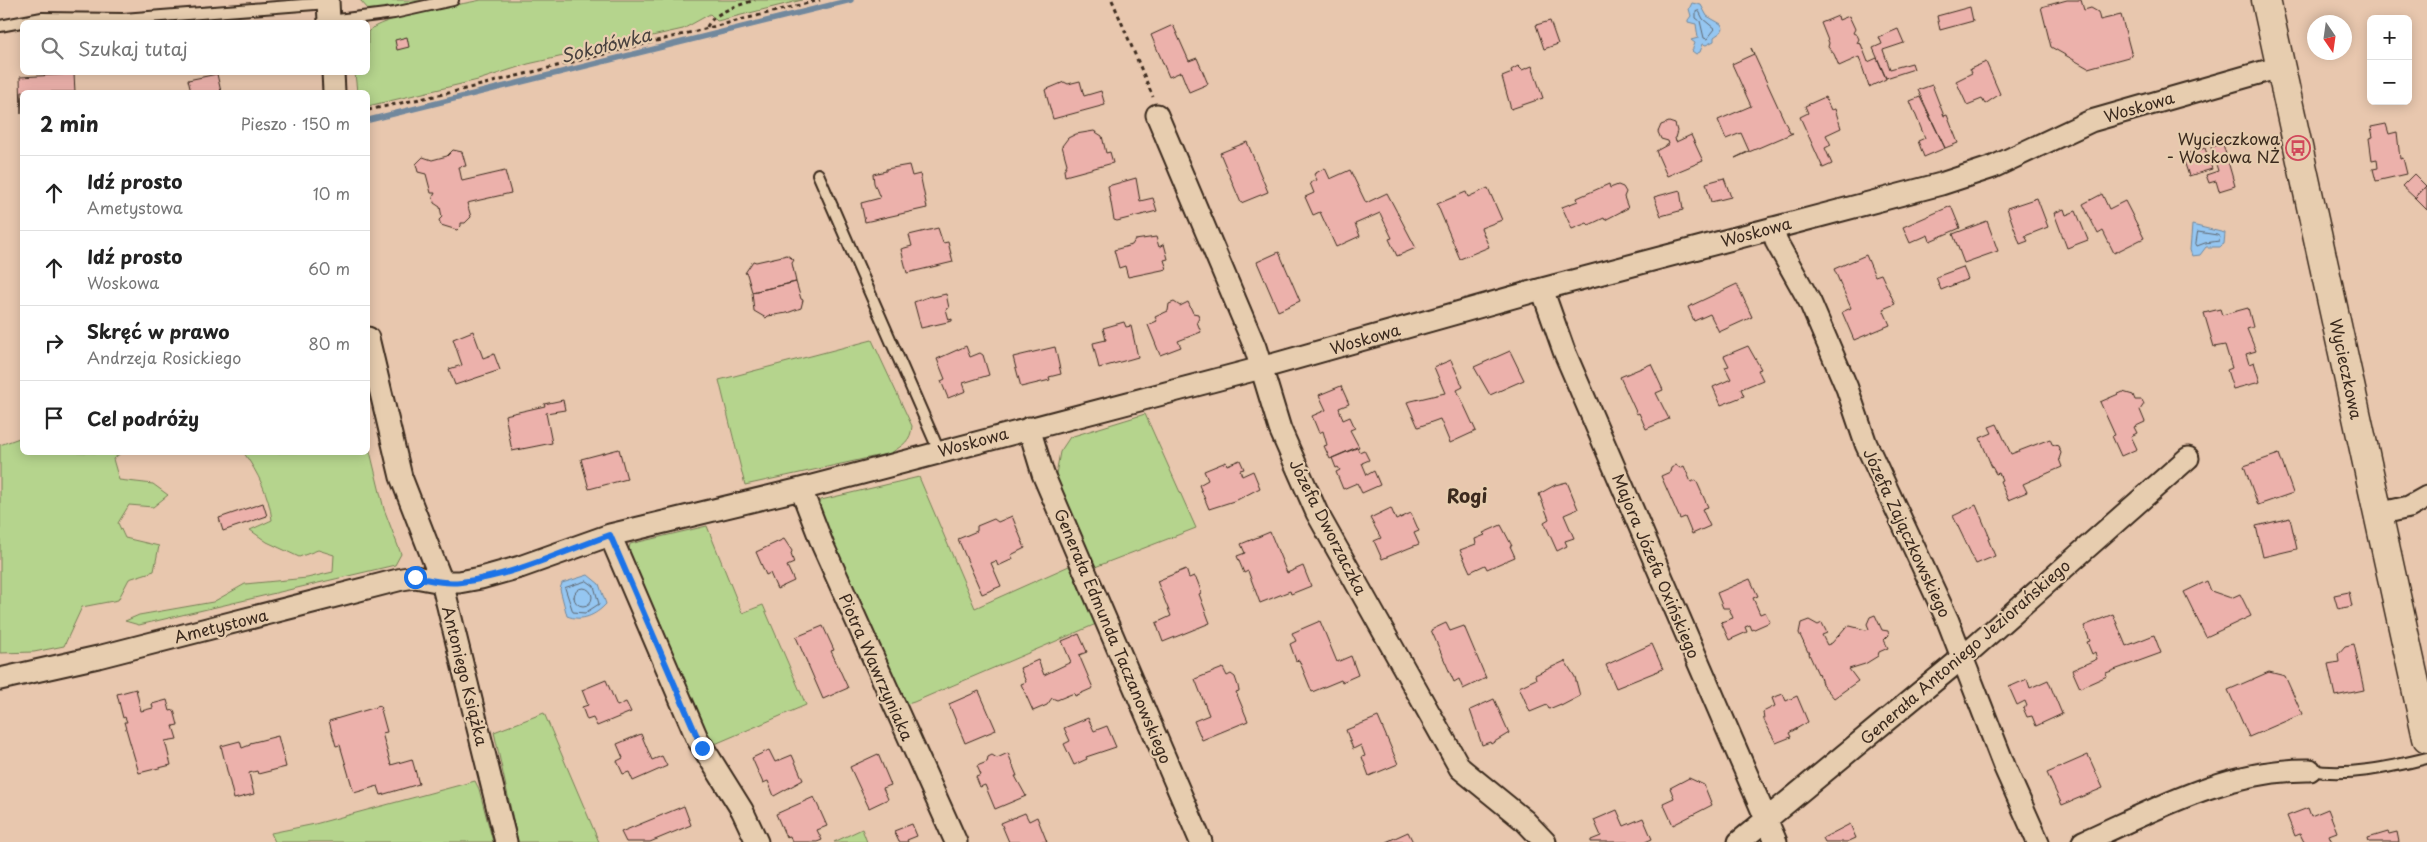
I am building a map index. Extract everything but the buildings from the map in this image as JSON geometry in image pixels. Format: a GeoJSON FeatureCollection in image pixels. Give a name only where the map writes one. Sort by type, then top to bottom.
{"type":"FeatureCollection","features":[{"type":"Feature","properties":{"kind":"street","name":"Wycieczkowa"},"geometry":{"type":"LineString","coordinates":[[2266,0],[2427,738]]}},
{"type":"Feature","properties":{"kind":"street","name":"Woskowa"},"geometry":{"type":"LineString","coordinates":[[442,582],[460,582],[481,578],[520,567],[610,535],[801,489],[939,451],[1261,368],[1542,289],[1974,175],[2091,121],[2280,67]]}},
{"type":"Feature","properties":{"kind":"street"},"geometry":{"type":"LineString","coordinates":[[333,75],[334,90]]}},
{"type":"Feature","properties":{"kind":"street","name":"Józefa Dworzaczka"},"geometry":{"type":"LineString","coordinates":[[1157,115],[1256,347],[1287,447],[1317,513],[1460,768],[1525,821],[1545,842]]}},
{"type":"Feature","properties":{"kind":"street","name":"Józefa Zajączkowskiego"},"geometry":{"type":"LineString","coordinates":[[1772,228],[1777,243],[1810,302],[1847,388],[1866,444],[1948,621],[2005,768],[2038,842]]}},
{"type":"Feature","properties":{"kind":"street","name":"Majora Józefa Oxińskiego"},"geometry":{"type":"LineString","coordinates":[[1542,289],[1568,360],[1776,842]]}},
{"type":"Feature","properties":{"kind":"street","name":"Antoniego Książka"},"geometry":{"type":"LineString","coordinates":[[370,346],[401,477],[442,582],[506,842]]}},
{"type":"Feature","properties":{"kind":"street","name":"Generała Edmunda Taczanowskiego"},"geometry":{"type":"LineString","coordinates":[[1029,428],[1043,474],[1201,842]]}},
{"type":"Feature","properties":{"kind":"street","name":"Generała Antoniego Jeziorańskiego"},"geometry":{"type":"LineString","coordinates":[[1739,842],[1962,658],[2188,458]]}},
{"type":"Feature","properties":{"kind":"street","name":"Piotra Wawrzyniaka"},"geometry":{"type":"LineString","coordinates":[[801,489],[843,592],[956,842]]}},
{"type":"Feature","properties":{"kind":"street"},"geometry":{"type":"LineString","coordinates":[[2378,514],[2408,507],[2427,497]]}},
{"type":"Feature","properties":{"kind":"street"},"geometry":{"type":"LineString","coordinates":[[610,535],[697,738],[742,810],[757,842]]}},
{"type":"Feature","properties":{"kind":"street","name":"Ametystowa"},"geometry":{"type":"LineString","coordinates":[[0,679],[98,657],[402,579],[415,577],[442,582]]}},
{"type":"Feature","properties":{"kind":"street"},"geometry":{"type":"LineString","coordinates":[[2083,842],[2183,796],[2213,785],[2274,771],[2310,770]]}},
{"type":"Feature","properties":{"kind":"lane"},"geometry":{"type":"LineString","coordinates":[[32,20],[42,18],[123,19],[329,12],[394,13],[453,0]]}},
{"type":"Feature","properties":{"kind":"lane"},"geometry":{"type":"LineString","coordinates":[[0,26],[20,22]]}},
{"type":"Feature","properties":{"kind":"lane"},"geometry":{"type":"LineString","coordinates":[[818,174],[939,451]]}},
{"type":"Feature","properties":{"kind":"lane"},"geometry":{"type":"LineString","coordinates":[[2310,770],[2330,773],[2400,764],[2427,758]]}},
{"type":"Feature","properties":{"kind":"path"},"geometry":{"type":"LineString","coordinates":[[707,28],[709,22],[714,18],[755,0]]}},
{"type":"Feature","properties":{"kind":"path"},"geometry":{"type":"LineString","coordinates":[[370,110],[453,92],[820,0]]}},
{"type":"Feature","properties":{"kind":"path"},"geometry":{"type":"LineString","coordinates":[[1112,0],[1153,98],[1157,115]]}},
{"type":"Feature","properties":{"kind":"green space"},"geometry":{"type":"Polygon","coordinates":[[[360,0],[431,0],[380,10],[369,10],[360,0]]]}},
{"type":"Feature","properties":{"kind":"green space"},"geometry":{"type":"Polygon","coordinates":[[[481,0],[802,0],[717,21],[710,14],[683,29],[528,64],[478,80],[370,106],[370,90],[357,90],[355,75],[370,75],[370,31],[387,21],[438,8],[481,0]]]}},
{"type":"Feature","properties":{"kind":"green space"},"geometry":{"type":"Polygon","coordinates":[[[872,340],[912,426],[906,442],[891,453],[745,485],[719,380],[872,340]]]}},
{"type":"Feature","properties":{"kind":"green space"},"geometry":{"type":"Polygon","coordinates":[[[1145,414],[1196,528],[1095,567],[1055,480],[1060,452],[1070,437],[1145,414]]]}},
{"type":"Feature","properties":{"kind":"green space"},"geometry":{"type":"Polygon","coordinates":[[[20,438],[20,455],[118,455],[113,459],[119,480],[153,484],[168,495],[153,507],[129,505],[118,523],[125,538],[159,546],[154,571],[129,579],[118,600],[82,607],[64,646],[34,652],[0,653],[0,445],[20,438]]]}},
{"type":"Feature","properties":{"kind":"green space"},"geometry":{"type":"Polygon","coordinates":[[[370,451],[384,509],[401,554],[395,565],[139,625],[125,621],[139,615],[213,602],[245,584],[307,578],[333,572],[334,555],[318,550],[299,557],[267,542],[250,530],[272,520],[268,502],[254,468],[245,455],[370,455],[370,451]]]}},
{"type":"Feature","properties":{"kind":"green space"},"geometry":{"type":"Polygon","coordinates":[[[919,477],[975,608],[1069,566],[1096,624],[904,705],[893,695],[819,508],[821,500],[919,477]]]}},
{"type":"Feature","properties":{"kind":"green space"},"geometry":{"type":"Polygon","coordinates":[[[707,526],[742,613],[763,605],[806,705],[715,744],[707,740],[628,553],[630,544],[707,526]]]}},
{"type":"Feature","properties":{"kind":"green space"},"geometry":{"type":"Polygon","coordinates":[[[544,713],[599,842],[518,842],[494,732],[544,713]]]}},
{"type":"Feature","properties":{"kind":"green space"},"geometry":{"type":"Polygon","coordinates":[[[475,781],[479,789],[493,842],[275,842],[271,833],[315,824],[475,781]]]}},
{"type":"Feature","properties":{"kind":"green space"},"geometry":{"type":"Polygon","coordinates":[[[862,829],[867,842],[834,842],[862,829]]]}},
{"type":"Feature","properties":{"kind":"water"},"geometry":{"type":"Polygon","coordinates":[[[1692,3],[1701,5],[1707,16],[1721,24],[1723,28],[1714,37],[1714,41],[1706,45],[1703,44],[1700,52],[1696,54],[1692,51],[1695,43],[1691,40],[1698,38],[1696,24],[1688,22],[1691,16],[1689,9],[1692,3]]]}},
{"type":"Feature","properties":{"kind":"water"},"geometry":{"type":"Polygon","coordinates":[[[2192,225],[2225,233],[2224,244],[2219,247],[2206,247],[2200,255],[2192,256],[2190,250],[2192,225]]]}},
{"type":"Feature","properties":{"kind":"water"},"geometry":{"type":"Polygon","coordinates":[[[588,575],[599,584],[606,604],[598,611],[583,618],[567,616],[560,589],[562,583],[588,575]]]}},
{"type":"Feature","properties":{"kind":"waterway","name":"Sokołówka"},"geometry":{"type":"LineString","coordinates":[[370,120],[851,0]]}},
{"type":"Feature","properties":{"kind":"place","name":"Wycieczkowa - Woskowa NŻ"},"geometry":{"type":"Point","coordinates":[2298,148]}},
{"type":"Feature","properties":{"kind":"district","name":"Rogi"},"geometry":{"type":"Point","coordinates":[1467,496]}},
{"type":"Feature","properties":{"kind":"route"},"geometry":{"type":"LineString","coordinates":[[415,577],[442,582],[460,582],[481,578],[520,567],[610,535],[702,748]]}}]}
